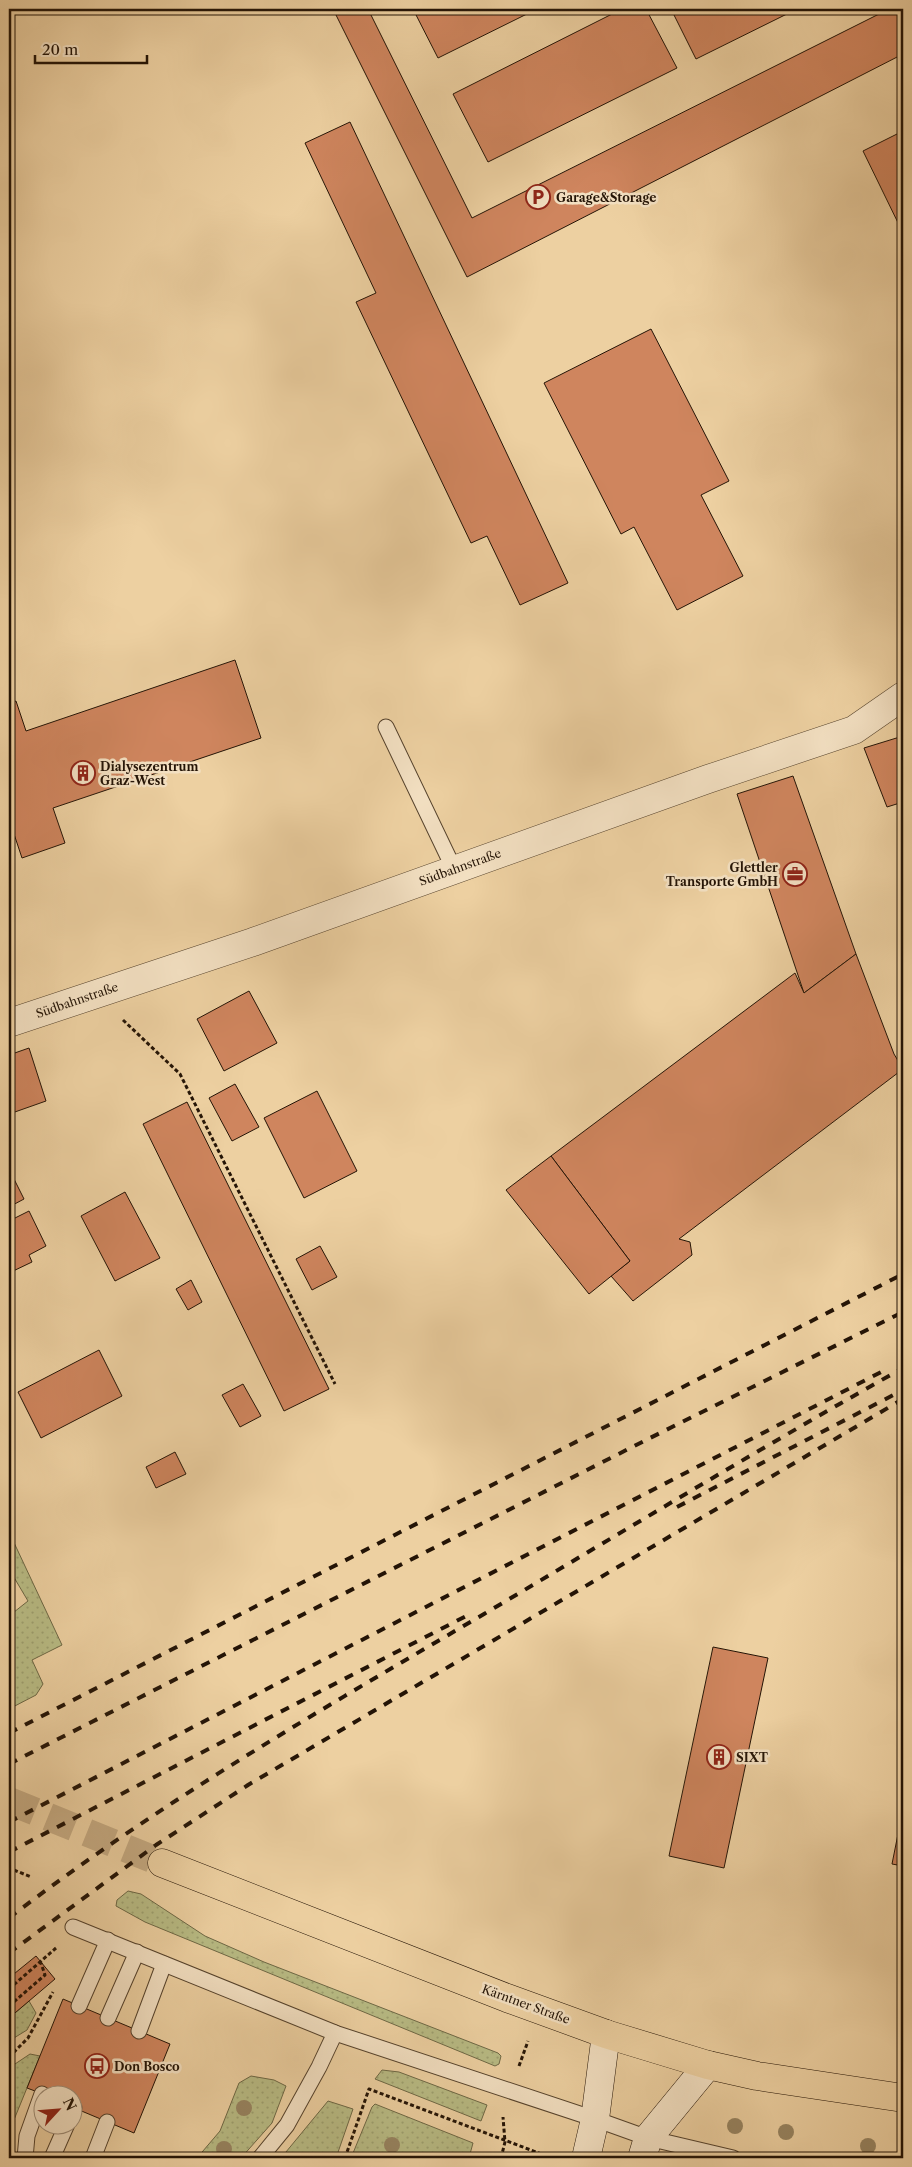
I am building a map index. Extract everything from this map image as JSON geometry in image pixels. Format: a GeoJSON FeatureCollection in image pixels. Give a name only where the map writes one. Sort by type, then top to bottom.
{"type":"FeatureCollection","features":[{"type":"Feature","properties":{"kind":"main road","name":"Kärntner Straße"},"geometry":{"type":"LineString","coordinates":[[162,1863],[507,1998],[606,2034],[708,2065],[756,2076],[903,2098]]}},
{"type":"Feature","properties":{"kind":"street","name":"Südbahnstraße"},"geometry":{"type":"LineString","coordinates":[[9,1023],[96,994],[308,931],[454,869],[708,779],[854,730],[903,696]]}},
{"type":"Feature","properties":{"kind":"street"},"geometry":{"type":"LineString","coordinates":[[586,2158],[595,2119],[606,2034]]}},
{"type":"Feature","properties":{"kind":"street"},"geometry":{"type":"LineString","coordinates":[[645,2148],[708,2065]]}},
{"type":"Feature","properties":{"kind":"lane"},"geometry":{"type":"LineString","coordinates":[[386,727],[454,869]]}},
{"type":"Feature","properties":{"kind":"lane"},"geometry":{"type":"LineString","coordinates":[[73,1927],[335,2033],[595,2119],[645,2148],[733,2158]]}},
{"type":"Feature","properties":{"kind":"lane"},"geometry":{"type":"LineString","coordinates":[[79,2006],[108,1940]]}},
{"type":"Feature","properties":{"kind":"lane"},"geometry":{"type":"LineString","coordinates":[[108,2018],[137,1952]]}},
{"type":"Feature","properties":{"kind":"lane"},"geometry":{"type":"LineString","coordinates":[[139,2031],[164,1964]]}},
{"type":"Feature","properties":{"kind":"lane"},"geometry":{"type":"LineString","coordinates":[[260,2158],[287,2125],[319,2067],[335,2033]]}},
{"type":"Feature","properties":{"kind":"lane"},"geometry":{"type":"LineString","coordinates":[[25,2158],[27,2136],[32,2116]]}},
{"type":"Feature","properties":{"kind":"lane"},"geometry":{"type":"LineString","coordinates":[[93,2158],[107,2122]]}},
{"type":"Feature","properties":{"kind":"lane"},"geometry":{"type":"LineString","coordinates":[[52,2158],[62,2134]]}},
{"type":"Feature","properties":{"kind":"path"},"geometry":{"type":"LineString","coordinates":[[96,994],[180,1074],[335,1384]]}},
{"type":"Feature","properties":{"kind":"path"},"geometry":{"type":"LineString","coordinates":[[14,1870],[31,1877]]}},
{"type":"Feature","properties":{"kind":"path"},"geometry":{"type":"LineString","coordinates":[[9,1989],[41,1963],[60,1944]]}},
{"type":"Feature","properties":{"kind":"path"},"geometry":{"type":"LineString","coordinates":[[9,2006],[45,1975],[41,1963]]}},
{"type":"Feature","properties":{"kind":"path"},"geometry":{"type":"LineString","coordinates":[[9,2057],[28,2038],[56,1986]]}},
{"type":"Feature","properties":{"kind":"path"},"geometry":{"type":"LineString","coordinates":[[345,2158],[369,2089],[505,2142],[553,2158]]}},
{"type":"Feature","properties":{"kind":"path"},"geometry":{"type":"LineString","coordinates":[[501,2158],[505,2142],[503,2112]]}},
{"type":"Feature","properties":{"kind":"green space"},"geometry":{"type":"Polygon","coordinates":[[[9,1532],[62,1645],[32,1660],[43,1684],[36,1695],[9,1709],[9,1616],[28,1601],[9,1569],[9,1532]]]}},
{"type":"Feature","properties":{"kind":"green space"},"geometry":{"type":"Polygon","coordinates":[[[128,1891],[141,1894],[205,1936],[264,1962],[498,2053],[501,2056],[499,2064],[495,2066],[145,1922],[116,1906],[117,1900],[128,1891]]]}},
{"type":"Feature","properties":{"kind":"green space"},"geometry":{"type":"Polygon","coordinates":[[[29,2001],[36,2013],[27,2030],[9,2041],[9,2018],[29,2001]]]}},
{"type":"Feature","properties":{"kind":"green space"},"geometry":{"type":"Polygon","coordinates":[[[30,2054],[40,2056],[9,2132],[9,2068],[30,2054]]]}},
{"type":"Feature","properties":{"kind":"green space"},"geometry":{"type":"Polygon","coordinates":[[[382,2070],[399,2072],[487,2105],[481,2121],[375,2079],[382,2070]]]}},
{"type":"Feature","properties":{"kind":"green space"},"geometry":{"type":"Polygon","coordinates":[[[251,2076],[274,2080],[286,2086],[272,2123],[241,2158],[197,2158],[220,2131],[239,2083],[251,2076]]]}},
{"type":"Feature","properties":{"kind":"green space"},"geometry":{"type":"Polygon","coordinates":[[[328,2101],[353,2109],[336,2158],[281,2158],[328,2101]]]}},
{"type":"Feature","properties":{"kind":"green space"},"geometry":{"type":"Polygon","coordinates":[[[375,2104],[473,2143],[470,2154],[481,2158],[351,2158],[372,2107],[375,2104]]]}},
{"type":"Feature","properties":{"kind":"building"},"geometry":{"type":"Polygon","coordinates":[[[333,9],[368,9],[472,218],[889,9],[903,9],[903,54],[467,277],[333,9]]]}},
{"type":"Feature","properties":{"kind":"building"},"geometry":{"type":"Polygon","coordinates":[[[413,9],[537,9],[438,58],[413,9]]]}},
{"type":"Feature","properties":{"kind":"building"},"geometry":{"type":"Polygon","coordinates":[[[622,9],[646,9],[677,68],[488,162],[453,94],[622,9]]]}},
{"type":"Feature","properties":{"kind":"building"},"geometry":{"type":"Polygon","coordinates":[[[671,9],[797,9],[696,59],[671,9]]]}},
{"type":"Feature","properties":{"kind":"building"},"geometry":{"type":"Polygon","coordinates":[[[350,122],[568,583],[520,605],[487,536],[471,543],[356,302],[376,293],[305,143],[350,122]]]}},
{"type":"Feature","properties":{"kind":"building"},"geometry":{"type":"Polygon","coordinates":[[[903,131],[903,233],[863,151],[903,131]]]}},
{"type":"Feature","properties":{"kind":"building"},"geometry":{"type":"Polygon","coordinates":[[[651,329],[729,481],[701,495],[743,576],[677,610],[634,527],[621,534],[544,383],[651,329]]]}},
{"type":"Feature","properties":{"kind":"building","name":"Dialysezentrum Graz-West"},"geometry":{"type":"Polygon","coordinates":[[[235,660],[261,738],[53,808],[65,843],[22,858],[9,819],[9,703],[16,701],[26,731],[235,660]]]}},
{"type":"Feature","properties":{"kind":"building"},"geometry":{"type":"Polygon","coordinates":[[[903,736],[903,802],[887,807],[864,748],[903,736]]]}},
{"type":"Feature","properties":{"kind":"building","name":"Glettler Transporte GmbH"},"geometry":{"type":"Polygon","coordinates":[[[793,776],[856,954],[804,993],[737,794],[793,776]]]}},
{"type":"Feature","properties":{"kind":"building"},"geometry":{"type":"Polygon","coordinates":[[[856,954],[894,1054],[903,1069],[679,1239],[690,1242],[692,1255],[633,1301],[611,1276],[630,1261],[551,1156],[795,973],[804,993],[856,954]]]}},
{"type":"Feature","properties":{"kind":"building"},"geometry":{"type":"Polygon","coordinates":[[[249,991],[277,1043],[224,1071],[197,1019],[249,991]]]}},
{"type":"Feature","properties":{"kind":"building"},"geometry":{"type":"Polygon","coordinates":[[[29,1048],[46,1101],[12,1113],[9,1104],[9,1055],[29,1048]]]}},
{"type":"Feature","properties":{"kind":"building"},"geometry":{"type":"Polygon","coordinates":[[[235,1084],[259,1127],[232,1141],[209,1098],[235,1084]]]}},
{"type":"Feature","properties":{"kind":"building"},"geometry":{"type":"Polygon","coordinates":[[[317,1091],[357,1171],[304,1198],[264,1118],[317,1091]]]}},
{"type":"Feature","properties":{"kind":"building"},"geometry":{"type":"Polygon","coordinates":[[[187,1102],[329,1389],[284,1411],[143,1124],[187,1102]]]}},
{"type":"Feature","properties":{"kind":"building"},"geometry":{"type":"Polygon","coordinates":[[[551,1156],[630,1261],[589,1294],[506,1190],[551,1156]]]}},
{"type":"Feature","properties":{"kind":"building"},"geometry":{"type":"Polygon","coordinates":[[[9,1169],[24,1199],[9,1207],[9,1169]]]}},
{"type":"Feature","properties":{"kind":"building"},"geometry":{"type":"Polygon","coordinates":[[[125,1192],[160,1258],[115,1281],[81,1216],[125,1192]]]}},
{"type":"Feature","properties":{"kind":"building"},"geometry":{"type":"Polygon","coordinates":[[[29,1211],[46,1246],[29,1255],[32,1262],[9,1273],[9,1221],[29,1211]]]}},
{"type":"Feature","properties":{"kind":"building"},"geometry":{"type":"Polygon","coordinates":[[[320,1246],[337,1277],[312,1290],[296,1259],[320,1246]]]}},
{"type":"Feature","properties":{"kind":"building"},"geometry":{"type":"Polygon","coordinates":[[[191,1280],[202,1302],[188,1310],[176,1289],[191,1280]]]}},
{"type":"Feature","properties":{"kind":"building"},"geometry":{"type":"Polygon","coordinates":[[[99,1350],[122,1396],[41,1438],[18,1392],[99,1350]]]}},
{"type":"Feature","properties":{"kind":"building"},"geometry":{"type":"Polygon","coordinates":[[[243,1384],[261,1416],[240,1427],[222,1395],[243,1384]]]}},
{"type":"Feature","properties":{"kind":"building"},"geometry":{"type":"Polygon","coordinates":[[[175,1452],[186,1474],[156,1488],[146,1467],[175,1452]]]}},
{"type":"Feature","properties":{"kind":"building","name":"SIXT"},"geometry":{"type":"Polygon","coordinates":[[[713,1647],[768,1658],[724,1868],[669,1856],[713,1647]]]}},
{"type":"Feature","properties":{"kind":"building"},"geometry":{"type":"Polygon","coordinates":[[[903,1809],[903,1866],[892,1864],[903,1809]]]}},
{"type":"Feature","properties":{"kind":"building"},"geometry":{"type":"Polygon","coordinates":[[[36,1956],[55,1979],[9,2018],[9,1978],[36,1956]]]}},
{"type":"Feature","properties":{"kind":"building"},"geometry":{"type":"Polygon","coordinates":[[[63,1999],[170,2044],[134,2133],[82,2111],[82,2084],[32,2084],[32,2090],[27,2088],[63,1999]]]}},
{"type":"Feature","properties":{"kind":"building"},"geometry":{"type":"Polygon","coordinates":[[[903,2000],[903,2033],[898,2032],[903,2000]]]}},
{"type":"Feature","properties":{"kind":"tunnel"},"geometry":{"type":"LineString","coordinates":[[9,1801],[162,1863]]}},
{"type":"Feature","properties":{"kind":"railway"},"geometry":{"type":"LineString","coordinates":[[9,1733],[903,1274]]}},
{"type":"Feature","properties":{"kind":"railway"},"geometry":{"type":"LineString","coordinates":[[9,1764],[648,1439],[903,1312]]}},
{"type":"Feature","properties":{"kind":"railway"},"geometry":{"type":"LineString","coordinates":[[9,1918],[124,1835],[182,1796],[302,1722],[798,1428],[903,1368]]}},
{"type":"Feature","properties":{"kind":"railway"},"geometry":{"type":"LineString","coordinates":[[9,1822],[885,1370]]}},
{"type":"Feature","properties":{"kind":"railway"},"geometry":{"type":"LineString","coordinates":[[677,1507],[903,1390]]}},
{"type":"Feature","properties":{"kind":"railway"},"geometry":{"type":"LineString","coordinates":[[9,1953],[156,1845],[248,1785],[903,1399]]}},
{"type":"Feature","properties":{"kind":"railway"},"geometry":{"type":"LineString","coordinates":[[9,1852],[472,1613]]}},
{"type":"Feature","properties":{"kind":"place","name":"Garage&Storage"},"geometry":{"type":"Point","coordinates":[538,197]}},
{"type":"Feature","properties":{"kind":"place","name":"Dialysezentrum Graz-West"},"geometry":{"type":"Point","coordinates":[83,773]}},
{"type":"Feature","properties":{"kind":"place","name":"Glettler Transporte GmbH"},"geometry":{"type":"Point","coordinates":[795,874]}},
{"type":"Feature","properties":{"kind":"place","name":"SIXT"},"geometry":{"type":"Point","coordinates":[719,1757]}},
{"type":"Feature","properties":{"kind":"place","name":"Don Bosco"},"geometry":{"type":"Point","coordinates":[97,2066]}}]}
